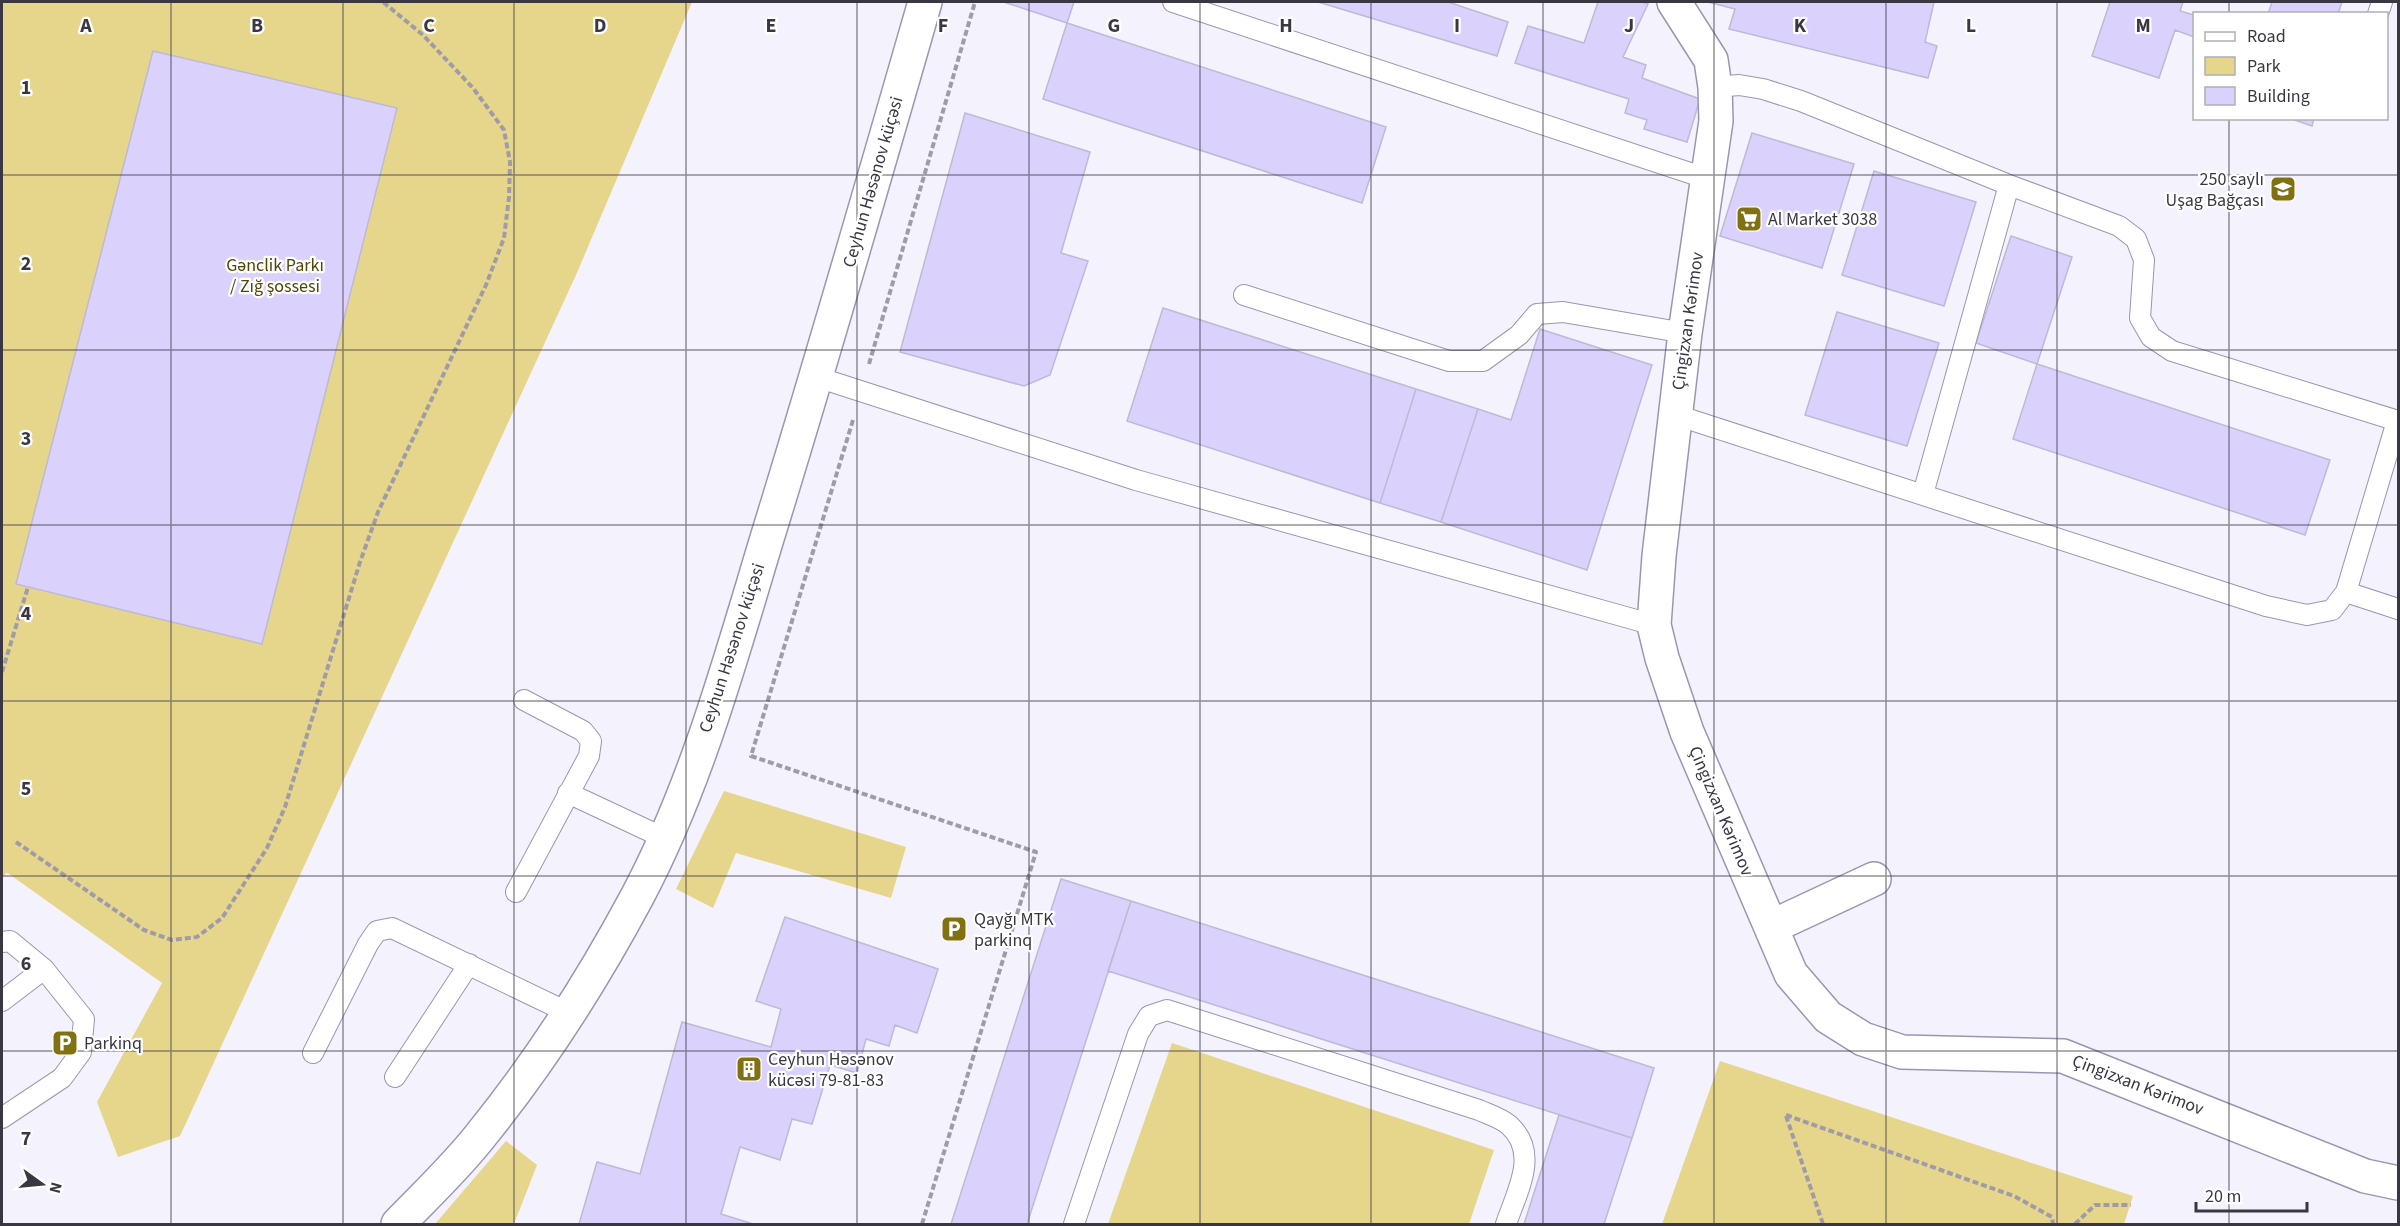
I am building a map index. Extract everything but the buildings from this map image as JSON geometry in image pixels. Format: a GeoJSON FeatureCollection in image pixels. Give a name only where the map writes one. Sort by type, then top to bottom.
{"type":"FeatureCollection","features":[{"type":"Feature","properties":{"kind":"street","name":"Ceyhun Həsənov küçəsi"},"geometry":{"type":"LineString","coordinates":[[398,1224],[479,1137],[526,1076],[569,1013],[637,896],[664,838],[693,768],[722,683],[817,377],[925,2]]}},
{"type":"Feature","properties":{"kind":"street","name":"Çingizxan Kərimov"},"geometry":{"type":"LineString","coordinates":[[1674,2],[1711,60],[1716,121],[1685,333],[1654,625],[1662,658],[1687,732],[1791,974],[1828,1017],[1863,1039],[1902,1052],[2063,1056],[2364,1176],[2398,1183]]}},
{"type":"Feature","properties":{"kind":"street"},"geometry":{"type":"LineString","coordinates":[[1771,927],[1874,879]]}},
{"type":"Feature","properties":{"kind":"lane"},"geometry":{"type":"LineString","coordinates":[[1173,2],[1708,178]]}},
{"type":"Feature","properties":{"kind":"lane"},"geometry":{"type":"LineString","coordinates":[[1676,415],[2266,606],[2307,615],[2332,610],[2346,592],[2398,421],[2172,351],[2151,337],[2140,318],[2144,261],[2136,239],[2119,226],[2009,185],[1801,101],[1763,89],[1739,85],[1715,87]]}},
{"type":"Feature","properties":{"kind":"lane"},"geometry":{"type":"LineString","coordinates":[[1923,494],[2009,185]]}},
{"type":"Feature","properties":{"kind":"lane"},"geometry":{"type":"LineString","coordinates":[[1244,296],[1449,361],[1483,362],[1519,335],[1537,314],[1563,312],[1685,333]]}},
{"type":"Feature","properties":{"kind":"lane"},"geometry":{"type":"LineString","coordinates":[[817,377],[1136,480],[1654,625]]}},
{"type":"Feature","properties":{"kind":"lane"},"geometry":{"type":"LineString","coordinates":[[2346,592],[2398,609]]}},
{"type":"Feature","properties":{"kind":"lane"},"geometry":{"type":"LineString","coordinates":[[516,892],[589,756],[591,741],[583,731],[524,700]]}},
{"type":"Feature","properties":{"kind":"lane"},"geometry":{"type":"LineString","coordinates":[[568,793],[664,838]]}},
{"type":"Feature","properties":{"kind":"lane"},"geometry":{"type":"LineString","coordinates":[[314,1053],[368,944],[377,931],[392,928],[569,1013]]}},
{"type":"Feature","properties":{"kind":"lane"},"geometry":{"type":"LineString","coordinates":[[2,942],[10,941],[44,969],[84,1019],[81,1052],[62,1078],[2,1118]]}},
{"type":"Feature","properties":{"kind":"lane"},"geometry":{"type":"LineString","coordinates":[[395,1077],[469,964]]}},
{"type":"Feature","properties":{"kind":"lane"},"geometry":{"type":"LineString","coordinates":[[2,1001],[44,969]]}},
{"type":"Feature","properties":{"kind":"lane"},"geometry":{"type":"LineString","coordinates":[[1074,1224],[1138,1034],[1149,1016],[1167,1010],[1479,1110],[1508,1123],[1523,1142],[1526,1161],[1506,1224]]}},
{"type":"Feature","properties":{"kind":"path"},"geometry":{"type":"LineString","coordinates":[[16,842],[144,930],[172,940],[197,937],[222,918],[267,848],[285,807],[363,552],[378,512],[486,285],[504,238],[508,207],[510,162],[504,130],[473,88],[423,35],[383,2]]}},
{"type":"Feature","properties":{"kind":"path"},"geometry":{"type":"LineString","coordinates":[[922,1224],[1036,852],[751,756],[862,390],[975,2]]}},
{"type":"Feature","properties":{"kind":"path"},"geometry":{"type":"LineString","coordinates":[[2,672],[28,586]]}},
{"type":"Feature","properties":{"kind":"path"},"geometry":{"type":"LineString","coordinates":[[1823,1224],[1786,1115],[2014,1196],[2052,1217],[2054,1224]]}},
{"type":"Feature","properties":{"kind":"path"},"geometry":{"type":"LineString","coordinates":[[2075,1224],[2095,1206],[2130,1205]]}},
{"type":"Feature","properties":{"kind":"green space","name":"Gənclik Parkı / Zığ şossesi"},"geometry":{"type":"Polygon","coordinates":[[[2,2],[692,2],[576,275],[180,1136],[118,1157],[97,1102],[162,983],[9,874],[6,873],[2,879],[2,2]]]}},
{"type":"Feature","properties":{"kind":"green space"},"geometry":{"type":"Polygon","coordinates":[[[724,791],[906,847],[891,898],[736,853],[713,908],[676,889],[724,791]]]}},
{"type":"Feature","properties":{"kind":"green space"},"geometry":{"type":"Polygon","coordinates":[[[1172,1043],[1494,1150],[1469,1224],[1108,1224],[1172,1043]]]}},
{"type":"Feature","properties":{"kind":"green space"},"geometry":{"type":"Polygon","coordinates":[[[1720,1061],[2133,1196],[2124,1224],[1662,1224],[1720,1061]]]}},
{"type":"Feature","properties":{"kind":"green space"},"geometry":{"type":"Polygon","coordinates":[[[506,1141],[537,1165],[514,1224],[435,1224],[506,1141]]]}},
{"type":"Feature","properties":{"kind":"place","name":"250 saylı Uşag Bağçası"},"geometry":{"type":"Point","coordinates":[2283,189]}},
{"type":"Feature","properties":{"kind":"place","name":"Al Market 3038"},"geometry":{"type":"Point","coordinates":[1749,219]}},
{"type":"Feature","properties":{"kind":"place","name":"Qayğı MTK parkinq"},"geometry":{"type":"Point","coordinates":[954,929]}},
{"type":"Feature","properties":{"kind":"place","name":"Parkinq"},"geometry":{"type":"Point","coordinates":[65,1043]}},
{"type":"Feature","properties":{"kind":"place","name":"Ceyhun Həsənov kücəsi 79-81-83"},"geometry":{"type":"Point","coordinates":[749,1069]}}]}
